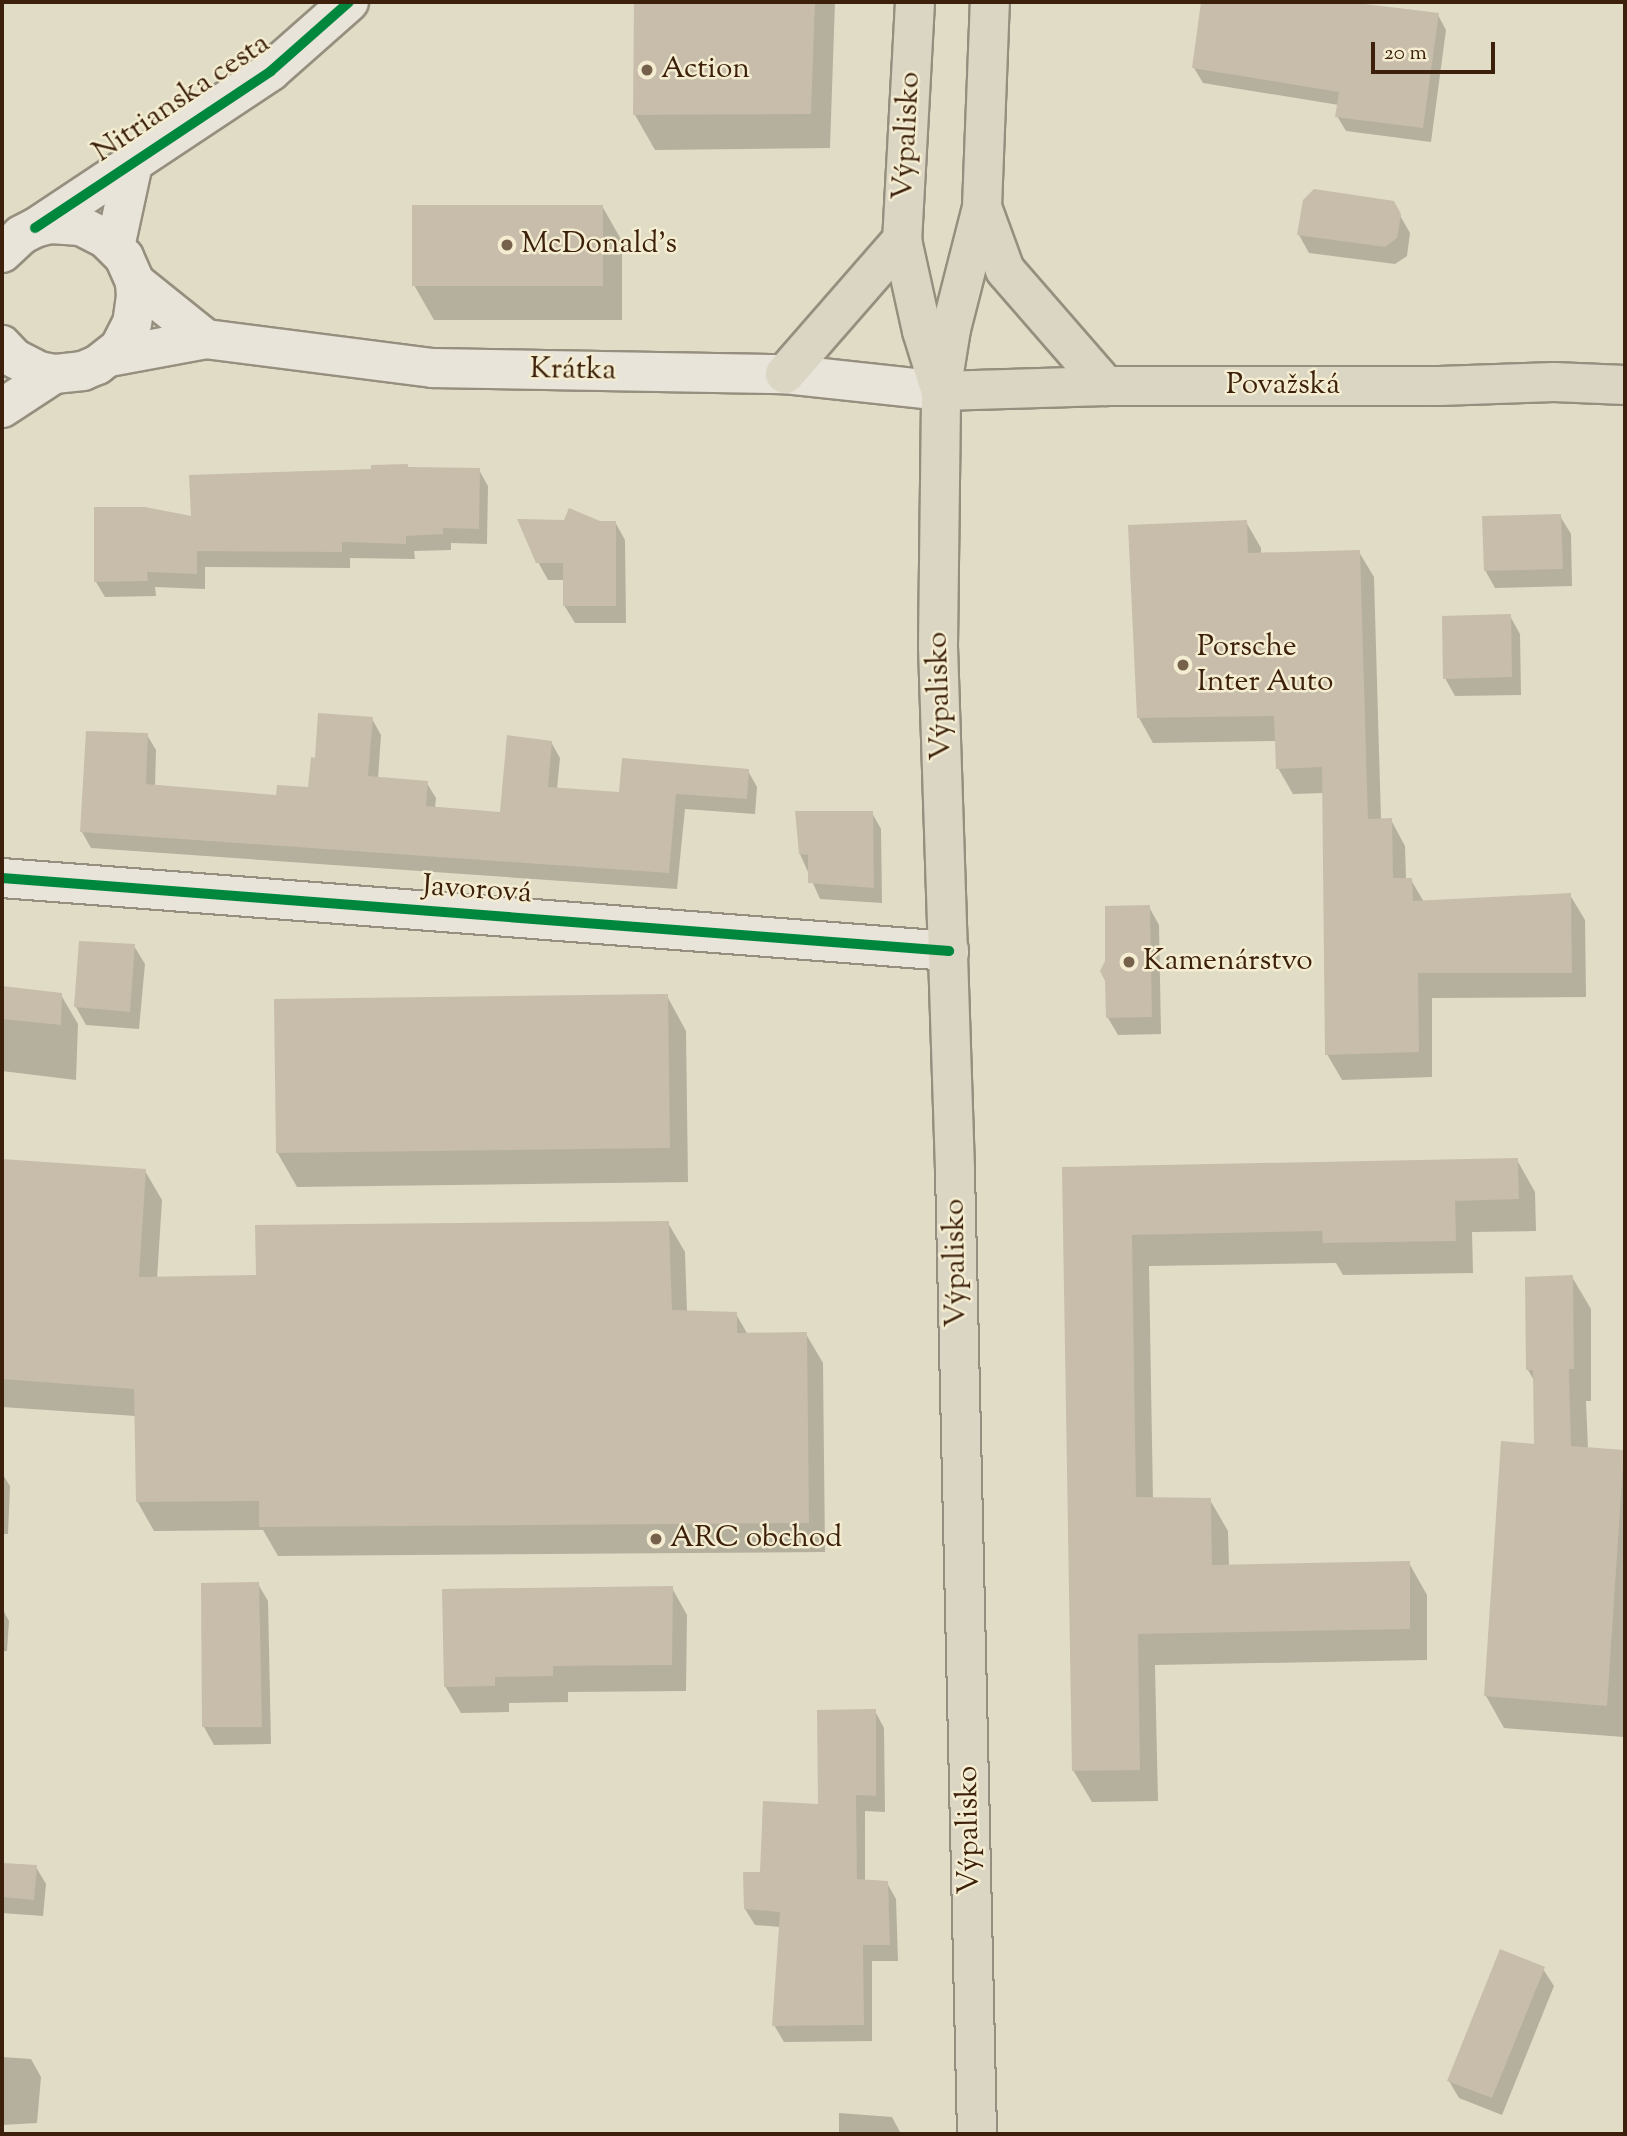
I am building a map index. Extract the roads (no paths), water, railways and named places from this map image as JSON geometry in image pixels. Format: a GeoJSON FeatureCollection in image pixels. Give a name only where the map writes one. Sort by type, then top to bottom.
{"type":"FeatureCollection","features":[{"type":"Feature","properties":{"kind":"main road","name":"Výpalisko"},"geometry":{"type":"LineString","coordinates":[[915,2],[902,240],[922,331],[941,391]]}},
{"type":"Feature","properties":{"kind":"main road","name":"Výpalisko"},"geometry":{"type":"LineString","coordinates":[[977,2134],[949,951],[938,646],[941,391],[951,329],[982,207],[990,2]]}},
{"type":"Feature","properties":{"kind":"main road"},"geometry":{"type":"LineString","coordinates":[[982,207],[1005,270],[1106,386]]}},
{"type":"Feature","properties":{"kind":"main road"},"geometry":{"type":"LineString","coordinates":[[785,374],[902,240]]}},
{"type":"Feature","properties":{"kind":"main road","name":"Považská"},"geometry":{"type":"LineString","coordinates":[[941,391],[1106,386],[1439,386],[1554,382],[1625,385]]}},
{"type":"Feature","properties":{"kind":"street","name":"Nitrianska cesta"},"geometry":{"type":"LineString","coordinates":[[2,253],[21,235],[271,71],[349,2]]}},
{"type":"Feature","properties":{"kind":"street","name":"Nitrianska cesta"},"geometry":{"type":"LineString","coordinates":[[115,247],[133,164]]}},
{"type":"Feature","properties":{"kind":"street"},"geometry":{"type":"LineString","coordinates":[[35,228],[50,224],[81,226],[105,238],[115,247],[135,282],[206,339]]}},
{"type":"Feature","properties":{"kind":"street"},"geometry":{"type":"LineString","coordinates":[[109,357],[119,348],[132,323],[136,310],[135,282]]}},
{"type":"Feature","properties":{"kind":"street","name":"Krátka"},"geometry":{"type":"LineString","coordinates":[[54,374],[83,371],[109,357],[206,339],[433,368],[785,374],[941,391]]}},
{"type":"Feature","properties":{"kind":"street"},"geometry":{"type":"LineString","coordinates":[[2,345],[26,365],[54,374]]}},
{"type":"Feature","properties":{"kind":"street"},"geometry":{"type":"LineString","coordinates":[[2,408],[54,374]]}},
{"type":"Feature","properties":{"kind":"street","name":"Javorová"},"geometry":{"type":"LineString","coordinates":[[2,878],[949,951]]}},
{"type":"Feature","properties":{"kind":"place","name":"Action"},"geometry":{"type":"Point","coordinates":[647,70]}},
{"type":"Feature","properties":{"kind":"place","name":"McDonald's"},"geometry":{"type":"Point","coordinates":[507,245]}},
{"type":"Feature","properties":{"kind":"place","name":"Porsche Inter Auto"},"geometry":{"type":"Point","coordinates":[1183,665]}},
{"type":"Feature","properties":{"kind":"place","name":"Kamenárstvo"},"geometry":{"type":"Point","coordinates":[1129,962]}},
{"type":"Feature","properties":{"kind":"place","name":"ARC obchod"},"geometry":{"type":"Point","coordinates":[656,1539]}}]}
